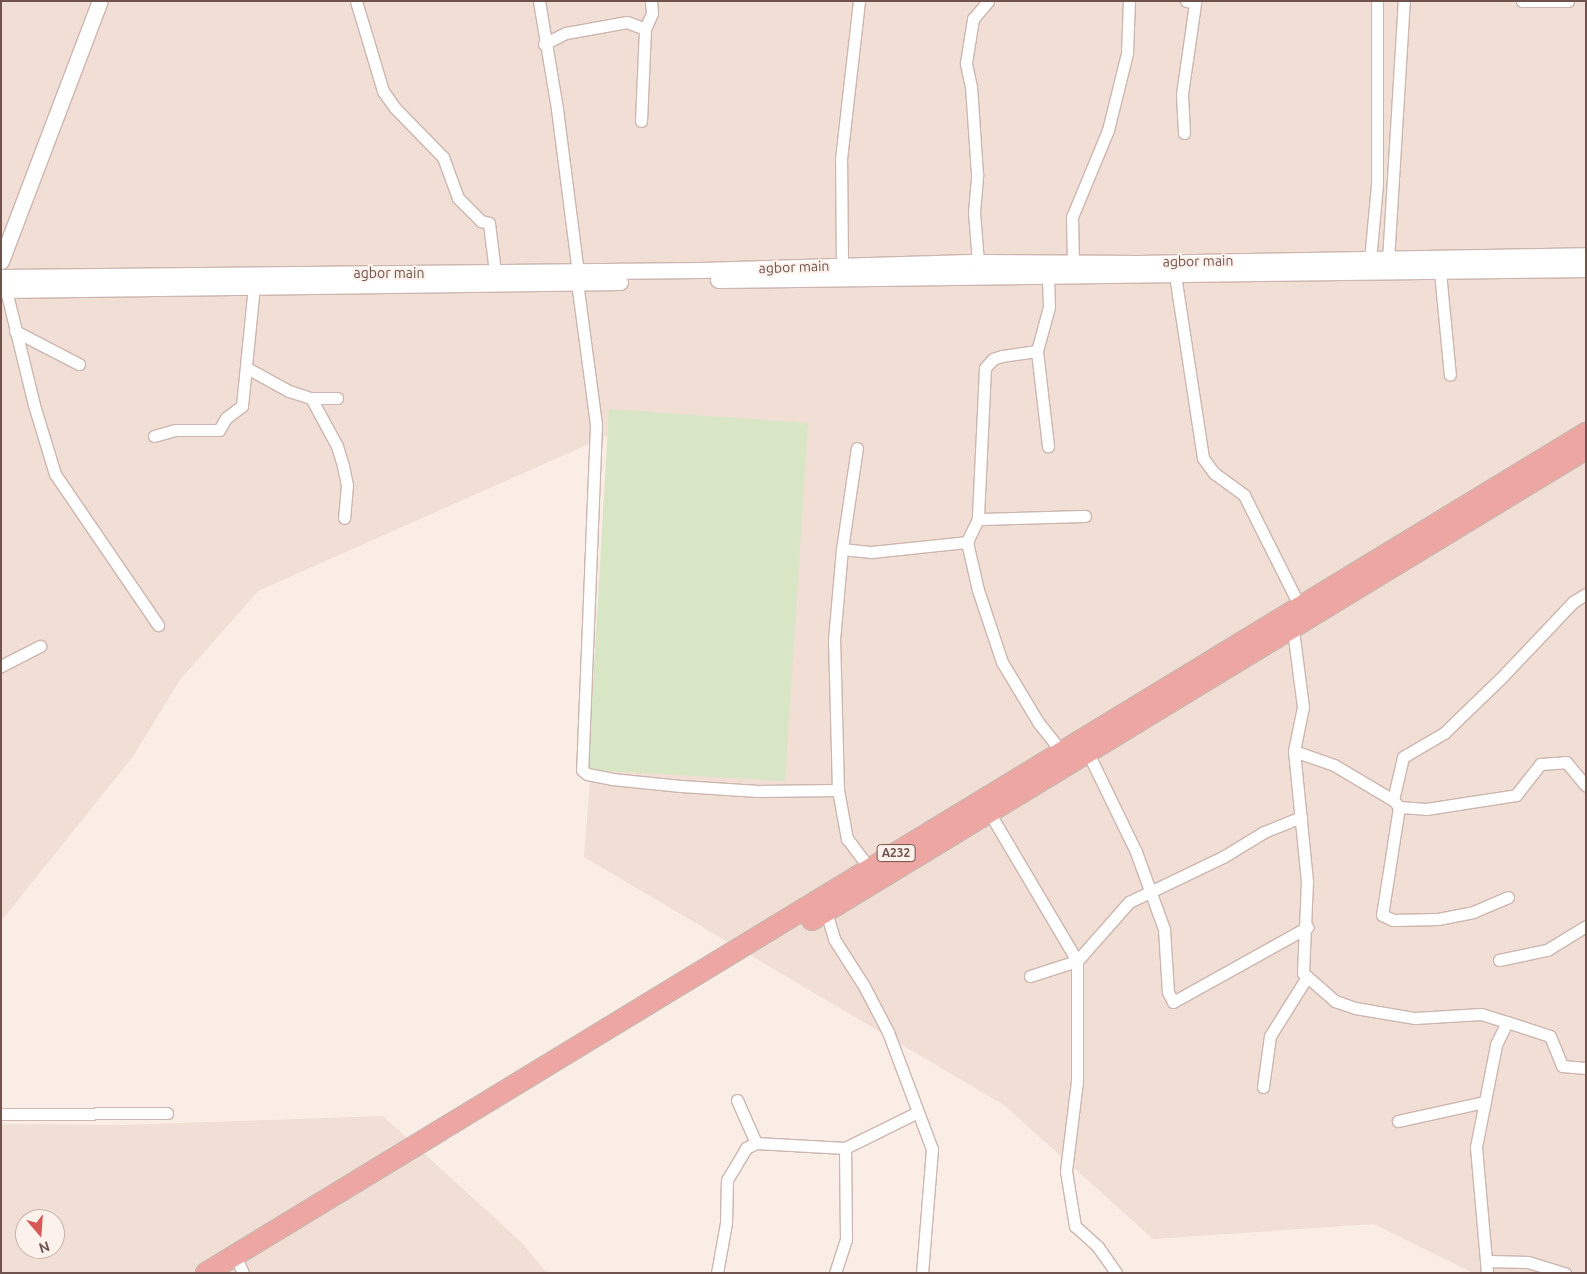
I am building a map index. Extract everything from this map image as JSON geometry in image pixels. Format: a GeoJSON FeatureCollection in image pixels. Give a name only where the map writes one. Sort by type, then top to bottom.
{"type":"FeatureCollection","features":[{"type":"Feature","properties":{"kind":"highway","name":"A232"},"geometry":{"type":"LineString","coordinates":[[236,1270],[989,812],[1066,757],[1300,607],[1586,433]]}},
{"type":"Feature","properties":{"kind":"highway","name":"A232"},"geometry":{"type":"LineString","coordinates":[[206,1273],[870,869],[1066,757],[1088,752],[1293,630],[1586,449]]}},
{"type":"Feature","properties":{"kind":"main road"},"geometry":{"type":"LineString","coordinates":[[1,260],[100,1]]}},
{"type":"Feature","properties":{"kind":"main road","name":"agbor main"},"geometry":{"type":"LineString","coordinates":[[132,281],[254,286],[578,277],[842,265],[978,262],[1072,264],[1388,260],[1586,255]]}},
{"type":"Feature","properties":{"kind":"main road","name":"agbor main"},"geometry":{"type":"LineString","coordinates":[[3,286],[495,272],[578,277],[1048,278],[1586,269]]}},
{"type":"Feature","properties":{"kind":"street"},"geometry":{"type":"LineString","coordinates":[[356,1],[383,91],[395,108],[443,157],[458,198],[481,220],[489,223],[495,272]]}},
{"type":"Feature","properties":{"kind":"street"},"geometry":{"type":"LineString","coordinates":[[539,1],[544,44],[557,109],[596,426],[582,770],[587,774],[612,779],[681,786],[766,791],[838,790]]}},
{"type":"Feature","properties":{"kind":"street"},"geometry":{"type":"LineString","coordinates":[[641,121],[645,29],[652,13],[651,1]]}},
{"type":"Feature","properties":{"kind":"street"},"geometry":{"type":"LineString","coordinates":[[842,265],[841,159],[859,1]]}},
{"type":"Feature","properties":{"kind":"street"},"geometry":{"type":"LineString","coordinates":[[978,262],[974,212],[977,174],[971,87],[966,64],[974,19],[988,1]]}},
{"type":"Feature","properties":{"kind":"street"},"geometry":{"type":"LineString","coordinates":[[1072,264],[1072,216],[1108,130],[1127,53],[1129,1]]}},
{"type":"Feature","properties":{"kind":"street"},"geometry":{"type":"LineString","coordinates":[[1184,134],[1182,94],[1194,11],[1194,3],[1186,1]]}},
{"type":"Feature","properties":{"kind":"street"},"geometry":{"type":"LineString","coordinates":[[1370,260],[1377,184],[1377,1]]}},
{"type":"Feature","properties":{"kind":"street"},"geometry":{"type":"LineString","coordinates":[[1388,260],[1404,1]]}},
{"type":"Feature","properties":{"kind":"street"},"geometry":{"type":"LineString","coordinates":[[1522,1],[1568,1]]}},
{"type":"Feature","properties":{"kind":"street"},"geometry":{"type":"LineString","coordinates":[[544,44],[566,33],[627,22],[645,29]]}},
{"type":"Feature","properties":{"kind":"street"},"geometry":{"type":"LineString","coordinates":[[1440,272],[1450,376]]}},
{"type":"Feature","properties":{"kind":"street"},"geometry":{"type":"LineString","coordinates":[[1175,275],[1203,458],[1214,473],[1244,495],[1300,607]]}},
{"type":"Feature","properties":{"kind":"street"},"geometry":{"type":"LineString","coordinates":[[1048,278],[1050,307],[1037,351],[1048,446]]}},
{"type":"Feature","properties":{"kind":"street"},"geometry":{"type":"LineString","coordinates":[[3,286],[55,474],[158,625]]}},
{"type":"Feature","properties":{"kind":"street"},"geometry":{"type":"LineString","coordinates":[[154,436],[175,430],[219,430],[226,418],[242,406],[254,286]]}},
{"type":"Feature","properties":{"kind":"street"},"geometry":{"type":"LineString","coordinates":[[15,331],[79,364]]}},
{"type":"Feature","properties":{"kind":"street"},"geometry":{"type":"LineString","coordinates":[[1037,351],[1002,356],[993,359],[985,368],[978,519],[967,542],[978,590],[1002,662],[1038,722],[1066,757]]}},
{"type":"Feature","properties":{"kind":"street"},"geometry":{"type":"LineString","coordinates":[[247,368],[268,382],[311,398],[337,398]]}},
{"type":"Feature","properties":{"kind":"street"},"geometry":{"type":"LineString","coordinates":[[311,398],[336,446],[343,466],[347,485],[344,518]]}},
{"type":"Feature","properties":{"kind":"street"},"geometry":{"type":"LineString","coordinates":[[857,448],[842,549],[834,640],[838,790],[847,839],[870,869]]}},
{"type":"Feature","properties":{"kind":"street"},"geometry":{"type":"LineString","coordinates":[[978,519],[1085,516]]}},
{"type":"Feature","properties":{"kind":"street"},"geometry":{"type":"LineString","coordinates":[[842,549],[872,552],[967,542]]}},
{"type":"Feature","properties":{"kind":"street"},"geometry":{"type":"LineString","coordinates":[[1508,897],[1473,912],[1438,919],[1393,920],[1382,915],[1403,757],[1444,732],[1500,679],[1573,602],[1586,594]]}},
{"type":"Feature","properties":{"kind":"street"},"geometry":{"type":"LineString","coordinates":[[1293,630],[1303,707],[1294,751],[1301,817],[1308,927],[1303,973],[1335,1001],[1355,1008],[1415,1018],[1482,1014],[1550,1036],[1562,1066],[1586,1068]]}},
{"type":"Feature","properties":{"kind":"street"},"geometry":{"type":"LineString","coordinates":[[1,666],[40,646]]}},
{"type":"Feature","properties":{"kind":"street"},"geometry":{"type":"LineString","coordinates":[[1294,751],[1334,765],[1396,803],[1426,809],[1516,795],[1540,764],[1566,762],[1586,786]]}},
{"type":"Feature","properties":{"kind":"street"},"geometry":{"type":"LineString","coordinates":[[1088,752],[1136,852],[1164,929],[1168,992],[1173,1002],[1308,927]]}},
{"type":"Feature","properties":{"kind":"street"},"geometry":{"type":"LineString","coordinates":[[989,812],[1077,961],[1077,1081],[1066,1171],[1075,1226],[1098,1247],[1116,1273]]}},
{"type":"Feature","properties":{"kind":"street"},"geometry":{"type":"LineString","coordinates":[[1030,976],[1077,961],[1129,902],[1150,894],[1223,857],[1264,832],[1301,817]]}},
{"type":"Feature","properties":{"kind":"street"},"geometry":{"type":"LineString","coordinates":[[826,912],[834,939],[864,986],[888,1032],[932,1149],[922,1273]]}},
{"type":"Feature","properties":{"kind":"street"},"geometry":{"type":"LineString","coordinates":[[1499,960],[1547,950],[1586,926]]}},
{"type":"Feature","properties":{"kind":"street"},"geometry":{"type":"LineString","coordinates":[[1263,1087],[1270,1036],[1307,977]]}},
{"type":"Feature","properties":{"kind":"street"},"geometry":{"type":"LineString","coordinates":[[1487,1273],[1488,1261],[1476,1147],[1496,1045],[1507,1022]]}},
{"type":"Feature","properties":{"kind":"street"},"geometry":{"type":"LineString","coordinates":[[737,1100],[756,1143]]}},
{"type":"Feature","properties":{"kind":"street"},"geometry":{"type":"LineString","coordinates":[[1398,1121],[1484,1102]]}},
{"type":"Feature","properties":{"kind":"street"},"geometry":{"type":"LineString","coordinates":[[717,1273],[726,1223],[727,1180],[746,1148],[756,1143],[845,1148],[918,1112]]}},
{"type":"Feature","properties":{"kind":"street"},"geometry":{"type":"LineString","coordinates":[[1,1114],[167,1113]]}},
{"type":"Feature","properties":{"kind":"street"},"geometry":{"type":"LineString","coordinates":[[835,1273],[846,1239],[845,1148]]}},
{"type":"Feature","properties":{"kind":"street"},"geometry":{"type":"LineString","coordinates":[[1488,1261],[1528,1262],[1566,1273]]}},
{"type":"Feature","properties":{"kind":"shaded area"},"geometry":{"type":"Polygon","coordinates":[[[1,1],[1586,1],[1586,1273],[1473,1273],[1374,1224],[1153,1239],[1004,1105],[584,857],[618,431],[258,591],[179,681],[134,755],[1,921],[1,1]]]}},
{"type":"Feature","properties":{"kind":"shaded area"},"geometry":{"type":"Polygon","coordinates":[[[383,1116],[522,1243],[547,1273],[1,1273],[1,1124],[122,1125],[383,1116]]]}},
{"type":"Feature","properties":{"kind":"green space"},"geometry":{"type":"Polygon","coordinates":[[[609,409],[808,423],[785,781],[588,770],[609,409]]]}}]}
